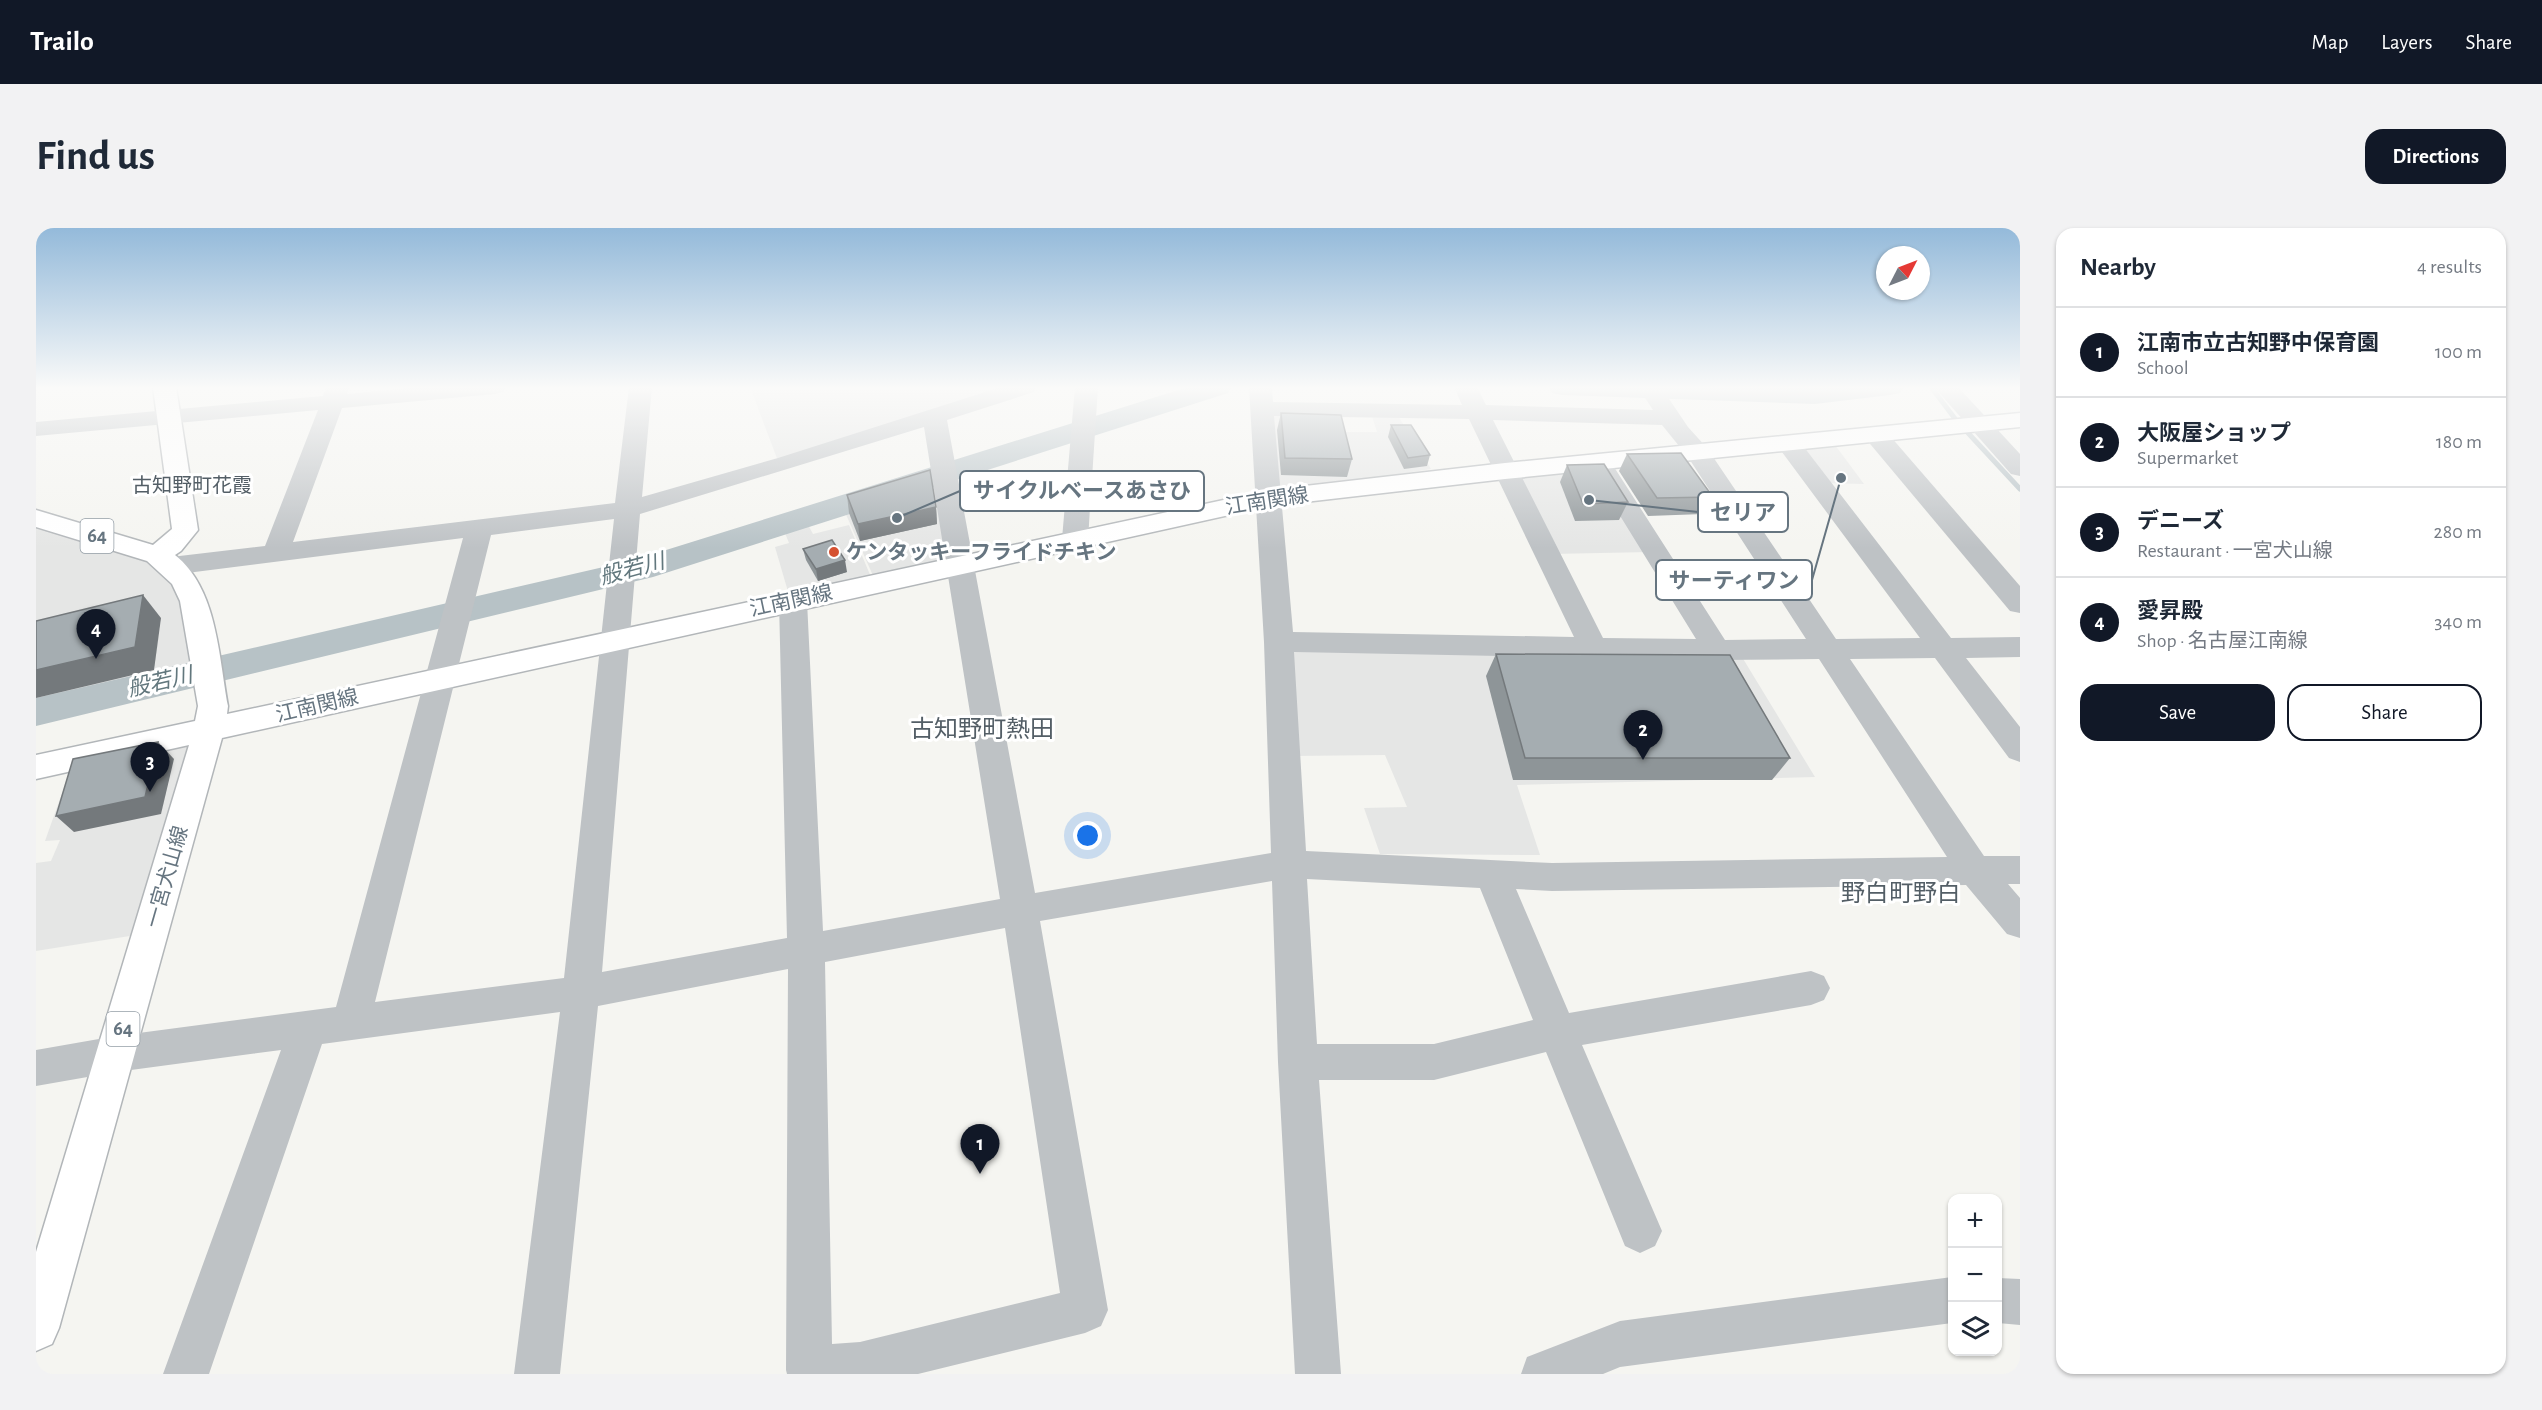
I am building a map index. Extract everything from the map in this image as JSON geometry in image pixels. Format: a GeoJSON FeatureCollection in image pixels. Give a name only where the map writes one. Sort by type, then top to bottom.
{"type":"FeatureCollection","features":[{"type":"Feature","properties":{"kind":"main road"},"geometry":{"type":"LineString","coordinates":[[164,561],[172,545],[185,530],[172,440]]}},
{"type":"Feature","properties":{"kind":"main road","name":"江南関線"},"geometry":{"type":"LineString","coordinates":[[36,767],[1270,498],[1505,471],[1812,440]]}},
{"type":"Feature","properties":{"kind":"main road","name":"64"},"geometry":{"type":"LineString","coordinates":[[36,518],[164,561]]}},
{"type":"Feature","properties":{"kind":"main road","name":"一宮犬山線"},"geometry":{"type":"LineString","coordinates":[[36,1328],[209,730],[213,706],[194,601],[184,580],[164,561]]}},
{"type":"Feature","properties":{"kind":"street"},"geometry":{"type":"LineString","coordinates":[[276,553],[318,440]]}},
{"type":"Feature","properties":{"kind":"street"},"geometry":{"type":"LineString","coordinates":[[537,1374],[582,992],[617,640],[626,510],[634,440]]}},
{"type":"Feature","properties":{"kind":"street"},"geometry":{"type":"LineString","coordinates":[[164,561],[276,553],[626,510],[854,440]]}},
{"type":"Feature","properties":{"kind":"street"},"geometry":{"type":"LineString","coordinates":[[793,601],[806,949],[809,1370],[861,1369],[1085,1310],[1020,910],[938,440]]}},
{"type":"Feature","properties":{"kind":"street"},"geometry":{"type":"LineString","coordinates":[[1075,539],[1083,440]]}},
{"type":"Feature","properties":{"kind":"street"},"geometry":{"type":"LineString","coordinates":[[1265,440],[1279,642],[1298,1062],[1318,1374]]}},
{"type":"Feature","properties":{"kind":"street"},"geometry":{"type":"LineString","coordinates":[[1490,440],[1593,646]]}},
{"type":"Feature","properties":{"kind":"street"},"geometry":{"type":"LineString","coordinates":[[1688,440],[1975,871],[2020,923]]}},
{"type":"Feature","properties":{"kind":"street"},"geometry":{"type":"LineString","coordinates":[[1881,440],[2020,604]]}},
{"type":"Feature","properties":{"kind":"street"},"geometry":{"type":"LineString","coordinates":[[1994,440],[2020,469]]}},
{"type":"Feature","properties":{"kind":"street"},"geometry":{"type":"LineString","coordinates":[[1788,443],[2020,750]]}},
{"type":"Feature","properties":{"kind":"street"},"geometry":{"type":"LineString","coordinates":[[1599,463],[1718,650]]}},
{"type":"Feature","properties":{"kind":"street"},"geometry":{"type":"LineString","coordinates":[[351,1023],[438,679],[479,528]]}},
{"type":"Feature","properties":{"kind":"street"},"geometry":{"type":"LineString","coordinates":[[1279,642],[1718,650],[2020,647]]}},
{"type":"Feature","properties":{"kind":"street"},"geometry":{"type":"LineString","coordinates":[[36,1068],[116,1054],[582,992],[1020,910],[1288,864],[1552,877],[2020,870]]}},
{"type":"Feature","properties":{"kind":"street"},"geometry":{"type":"LineString","coordinates":[[1492,874],[1640,1231]]}},
{"type":"Feature","properties":{"kind":"street"},"geometry":{"type":"LineString","coordinates":[[1298,1062],[1434,1062],[1557,1032],[1811,988]]}},
{"type":"Feature","properties":{"kind":"street"},"geometry":{"type":"LineString","coordinates":[[186,1374],[308,1029]]}},
{"type":"Feature","properties":{"kind":"street"},"geometry":{"type":"LineString","coordinates":[[1559,1371],[1620,1344],[1948,1301]]}},
{"type":"Feature","properties":{"kind":"street"},"geometry":{"type":"LineString","coordinates":[[2002,1301],[2020,1302]]}},
{"type":"Feature","properties":{"kind":"shaded area"},"geometry":{"type":"Polygon","coordinates":[[[770,440],[843,440],[778,461],[770,440]]]}},
{"type":"Feature","properties":{"kind":"shaded area"},"geometry":{"type":"Polygon","coordinates":[[[1270,440],[1413,440],[1431,469],[1273,494],[1270,440]]]}},
{"type":"Feature","properties":{"kind":"shaded area"},"geometry":{"type":"Polygon","coordinates":[[[1832,441],[1864,484],[1822,483],[1794,446],[1832,441]]]}},
{"type":"Feature","properties":{"kind":"shaded area"},"geometry":{"type":"Polygon","coordinates":[[[1596,466],[1650,552],[1551,554],[1510,474],[1596,466]]]}},
{"type":"Feature","properties":{"kind":"shaded area"},"geometry":{"type":"Polygon","coordinates":[[[940,480],[954,561],[874,578],[844,510],[940,480]]]}},
{"type":"Feature","properties":{"kind":"shaded area"},"geometry":{"type":"Polygon","coordinates":[[[806,521],[813,534],[849,525],[871,577],[789,595],[775,547],[789,543],[783,528],[806,521]]]}},
{"type":"Feature","properties":{"kind":"shaded area"},"geometry":{"type":"Polygon","coordinates":[[[36,524],[149,559],[180,584],[201,669],[36,707],[36,524]]]}},
{"type":"Feature","properties":{"kind":"shaded area"},"geometry":{"type":"Polygon","coordinates":[[[1287,647],[1742,657],[1815,777],[1517,785],[1540,855],[1380,854],[1364,808],[1407,807],[1385,755],[1292,756],[1287,647]]]}},
{"type":"Feature","properties":{"kind":"shaded area"},"geometry":{"type":"Polygon","coordinates":[[[200,737],[136,935],[36,951],[36,863],[51,861],[60,840],[45,841],[72,765],[200,737]]]}},
{"type":"Feature","properties":{"kind":"building"},"geometry":{"type":"Polygon","coordinates":[[[1283,440],[1347,440],[1352,459],[1285,458],[1283,440]]]}},
{"type":"Feature","properties":{"kind":"building"},"geometry":{"type":"Polygon","coordinates":[[[1399,440],[1421,440],[1430,455],[1408,458],[1399,440]]]}},
{"type":"Feature","properties":{"kind":"building"},"geometry":{"type":"Polygon","coordinates":[[[1681,453],[1713,497],[1657,498],[1627,454],[1681,453]]]}},
{"type":"Feature","properties":{"kind":"building"},"geometry":{"type":"Polygon","coordinates":[[[1604,464],[1628,502],[1583,504],[1567,465],[1604,464]]]}},
{"type":"Feature","properties":{"kind":"building"},"geometry":{"type":"Polygon","coordinates":[[[930,470],[936,507],[858,524],[847,495],[930,470]]]}},
{"type":"Feature","properties":{"kind":"building"},"geometry":{"type":"Polygon","coordinates":[[[832,540],[845,560],[816,569],[803,549],[832,540]]]}},
{"type":"Feature","properties":{"kind":"building"},"geometry":{"type":"Polygon","coordinates":[[[143,595],[135,647],[36,670],[36,621],[143,595]]]}},
{"type":"Feature","properties":{"kind":"building"},"geometry":{"type":"Polygon","coordinates":[[[1496,654],[1730,655],[1790,758],[1525,758],[1496,654]]]}},
{"type":"Feature","properties":{"kind":"building"},"geometry":{"type":"Polygon","coordinates":[[[158,742],[145,797],[56,816],[73,759],[158,742]]]}},
{"type":"Feature","properties":{"kind":"waterway","name":"般若川"},"geometry":{"type":"LineString","coordinates":[[36,712],[641,569],[1048,440]]}},
{"type":"Feature","properties":{"kind":"waterway"},"geometry":{"type":"LineString","coordinates":[[1975,440],[2020,489]]}},
{"type":"Feature","properties":{"kind":"place","name":"サーティワン"},"geometry":{"type":"Point","coordinates":[1841,478]}},
{"type":"Feature","properties":{"kind":"place","name":"セリア"},"geometry":{"type":"Point","coordinates":[1589,500]}},
{"type":"Feature","properties":{"kind":"place","name":"サイクルベースあさひ"},"geometry":{"type":"Point","coordinates":[897,518]}},
{"type":"Feature","properties":{"kind":"place","name":"ケンタッキーフライドチキン"},"geometry":{"type":"Point","coordinates":[834,552]}},
{"type":"Feature","properties":{"kind":"place","name":"愛昇殿"},"geometry":{"type":"Point","coordinates":[96,659]}},
{"type":"Feature","properties":{"kind":"place","name":"大阪屋ショップ"},"geometry":{"type":"Point","coordinates":[1643,760]}},
{"type":"Feature","properties":{"kind":"place","name":"デニーズ"},"geometry":{"type":"Point","coordinates":[150,792]}},
{"type":"Feature","properties":{"kind":"place","name":"江南市立古知野中保育園"},"geometry":{"type":"Point","coordinates":[980,1174]}},
{"type":"Feature","properties":{"kind":"district","name":"古知野町花霞"},"geometry":{"type":"Point","coordinates":[192,486]}},
{"type":"Feature","properties":{"kind":"district","name":"古知野町熱田"},"geometry":{"type":"Point","coordinates":[982,730]}},
{"type":"Feature","properties":{"kind":"district","name":"野白町野白"},"geometry":{"type":"Point","coordinates":[1901,894]}}]}
